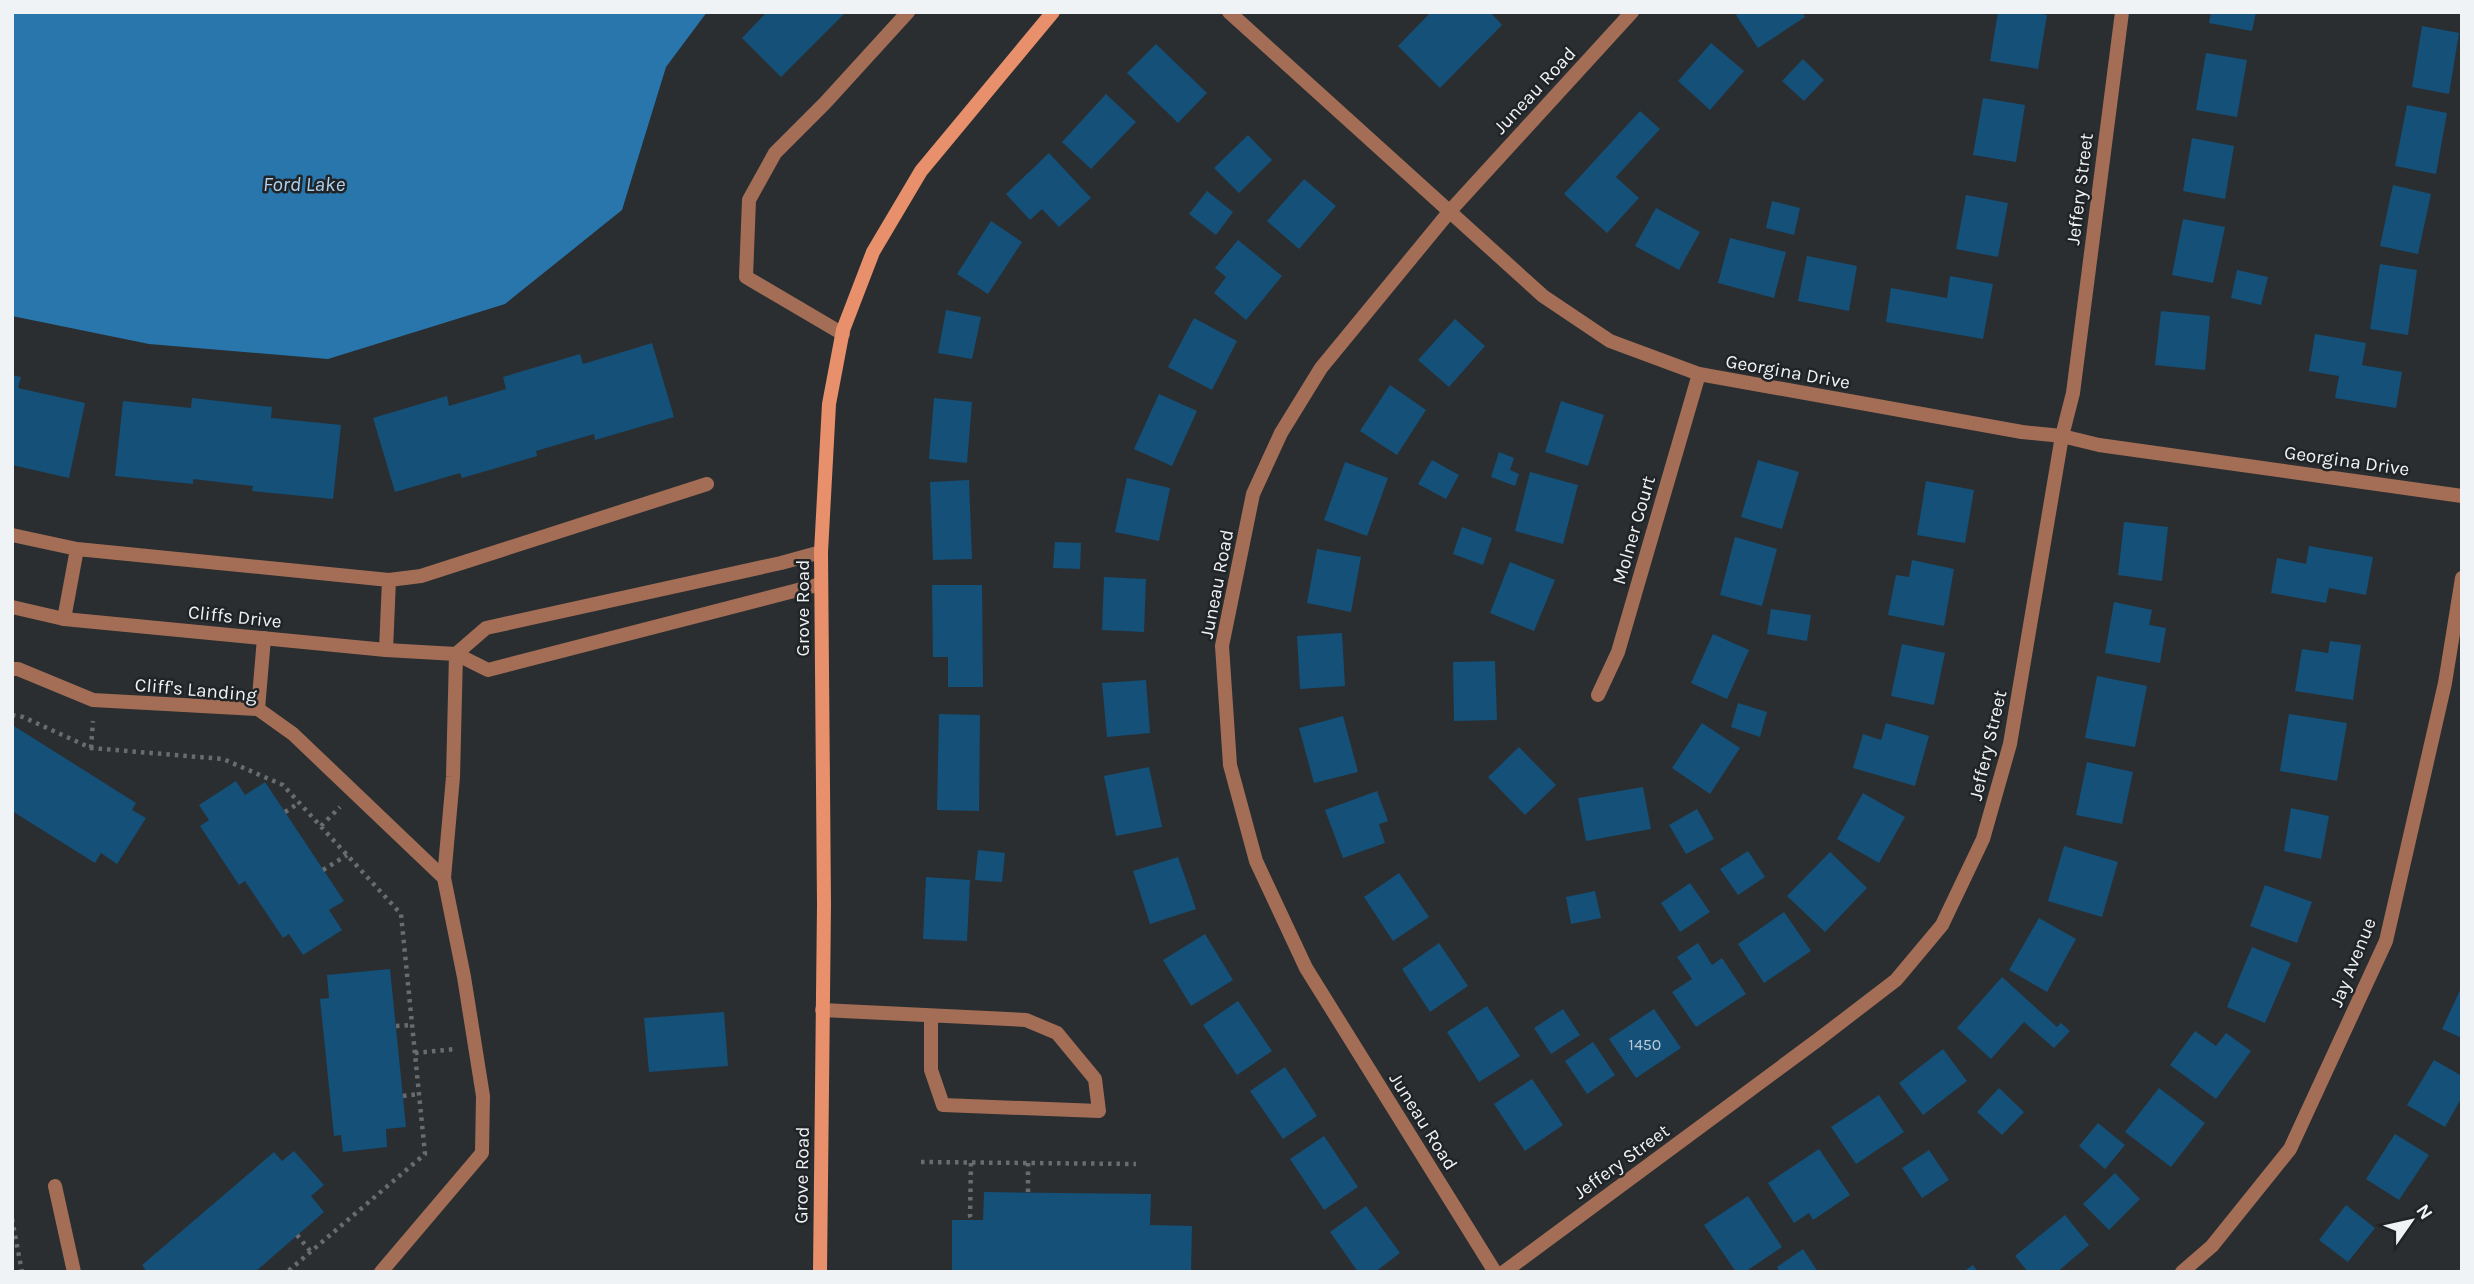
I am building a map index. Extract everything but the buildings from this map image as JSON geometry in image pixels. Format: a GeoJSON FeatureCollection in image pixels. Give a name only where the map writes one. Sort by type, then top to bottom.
{"type":"FeatureCollection","features":[{"type":"Feature","properties":{"kind":"main road","name":"Grove Road"},"geometry":{"type":"LineString","coordinates":[[820,1272],[821,552],[828,404],[843,334],[873,252],[921,171],[1053,12]]}},
{"type":"Feature","properties":{"kind":"street"},"geometry":{"type":"LineString","coordinates":[[843,334],[746,277],[749,200],[775,153],[908,12]]}},
{"type":"Feature","properties":{"kind":"street","name":"Georgina Drive"},"geometry":{"type":"LineString","coordinates":[[1229,12],[1543,296],[1610,341],[1699,374],[2022,432],[2062,436],[2099,445],[2462,496]]}},
{"type":"Feature","properties":{"kind":"street","name":"Juneau Road"},"geometry":{"type":"LineString","coordinates":[[1495,1272],[1306,968],[1256,861],[1230,765],[1222,646],[1253,495],[1281,433],[1321,368],[1450,211],[1632,12]]}},
{"type":"Feature","properties":{"kind":"street","name":"Jeffery Street"},"geometry":{"type":"LineString","coordinates":[[1504,1272],[1819,1040],[1896,980],[1942,925],[1983,839],[2010,744],[2062,436],[2073,393],[2122,12]]}},
{"type":"Feature","properties":{"kind":"street","name":"Molner Court"},"geometry":{"type":"LineString","coordinates":[[1598,695],[1618,652],[1699,374]]}},
{"type":"Feature","properties":{"kind":"street"},"geometry":{"type":"LineString","coordinates":[[12,535],[77,549],[388,580],[421,576],[708,484]]}},
{"type":"Feature","properties":{"kind":"street"},"geometry":{"type":"LineString","coordinates":[[64,619],[77,549]]}},
{"type":"Feature","properties":{"kind":"street"},"geometry":{"type":"LineString","coordinates":[[381,1272],[482,1153],[483,1096],[464,977],[444,878],[453,777],[456,654],[485,628],[821,552]]}},
{"type":"Feature","properties":{"kind":"street","name":"Jay Avenue"},"geometry":{"type":"LineString","coordinates":[[2182,1272],[2212,1245],[2290,1149],[2386,941],[2445,683],[2462,578]]}},
{"type":"Feature","properties":{"kind":"street"},"geometry":{"type":"LineString","coordinates":[[386,650],[388,580]]}},
{"type":"Feature","properties":{"kind":"street","name":"Cliffs Drive"},"geometry":{"type":"LineString","coordinates":[[12,607],[64,619],[386,650],[456,654],[488,670],[821,584]]}},
{"type":"Feature","properties":{"kind":"street"},"geometry":{"type":"LineString","coordinates":[[258,709],[264,638]]}},
{"type":"Feature","properties":{"kind":"street","name":"Cliff's Landing"},"geometry":{"type":"LineString","coordinates":[[12,669],[18,669],[93,701],[258,709],[293,734],[444,878]]}},
{"type":"Feature","properties":{"kind":"street"},"geometry":{"type":"LineString","coordinates":[[822,1010],[1026,1020],[1056,1033],[1095,1079],[1098,1111],[943,1105],[931,1070],[931,1016]]}},
{"type":"Feature","properties":{"kind":"street"},"geometry":{"type":"LineString","coordinates":[[55,1186],[74,1272]]}},
{"type":"Feature","properties":{"kind":"path"},"geometry":{"type":"LineString","coordinates":[[12,715],[23,717],[91,748],[223,759],[283,785],[401,914],[425,1154],[287,1272]]}},
{"type":"Feature","properties":{"kind":"path"},"geometry":{"type":"LineString","coordinates":[[285,812],[299,803]]}},
{"type":"Feature","properties":{"kind":"path"},"geometry":{"type":"LineString","coordinates":[[323,870],[347,855]]}},
{"type":"Feature","properties":{"kind":"path"},"geometry":{"type":"LineString","coordinates":[[396,1026],[412,1025]]}},
{"type":"Feature","properties":{"kind":"path"},"geometry":{"type":"LineString","coordinates":[[415,1053],[475,1047]]}},
{"type":"Feature","properties":{"kind":"path"},"geometry":{"type":"LineString","coordinates":[[403,1096],[419,1094]]}},
{"type":"Feature","properties":{"kind":"path"},"geometry":{"type":"LineString","coordinates":[[921,1163],[1136,1164]]}},
{"type":"Feature","properties":{"kind":"path"},"geometry":{"type":"LineString","coordinates":[[971,1163],[972,1220]]}},
{"type":"Feature","properties":{"kind":"path"},"geometry":{"type":"LineString","coordinates":[[1028,1163],[1028,1193]]}},
{"type":"Feature","properties":{"kind":"path"},"geometry":{"type":"LineString","coordinates":[[12,1219],[22,1272]]}},
{"type":"Feature","properties":{"kind":"path"},"geometry":{"type":"LineString","coordinates":[[297,1235],[311,1252]]}},
{"type":"Feature","properties":{"kind":"water","name":"Ford Lake"},"geometry":{"type":"Polygon","coordinates":[[[12,12],[707,12],[666,67],[622,210],[505,304],[328,359],[149,344],[12,316],[12,12]]]}}]}
